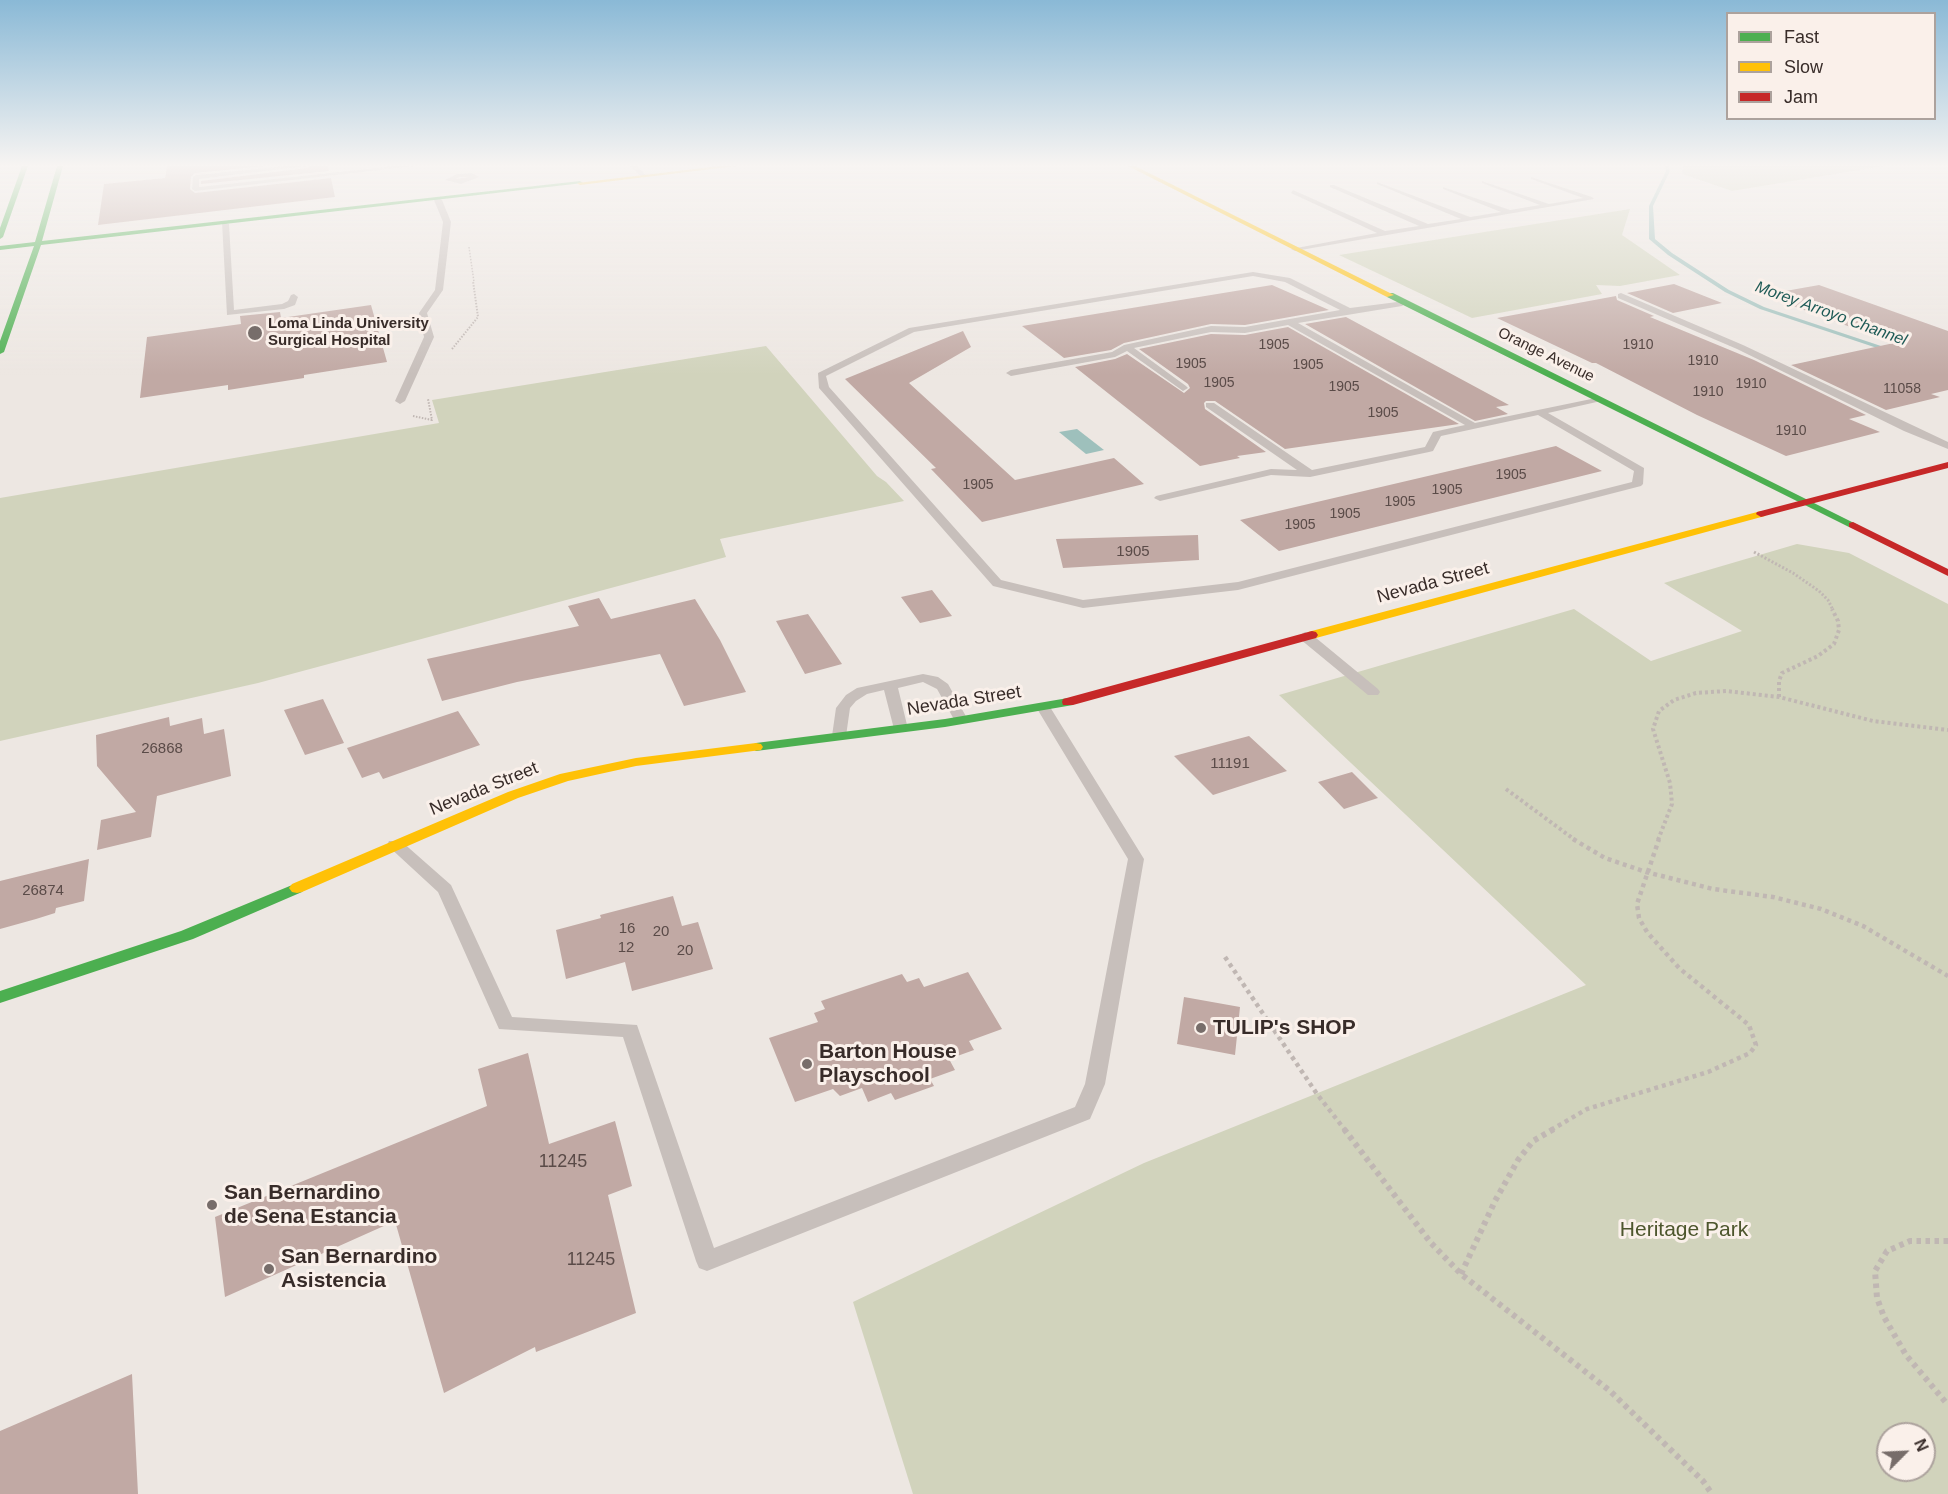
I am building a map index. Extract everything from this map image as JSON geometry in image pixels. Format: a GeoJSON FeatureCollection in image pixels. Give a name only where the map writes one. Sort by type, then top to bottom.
{"type":"FeatureCollection","features":[{"type":"Feature","properties":{"kind":"street"},"geometry":{"type":"LineString","coordinates":[[0,352],[41,236]]}},
{"type":"Feature","properties":{"kind":"street"},"geometry":{"type":"LineString","coordinates":[[0,248],[121,236]]}},
{"type":"Feature","properties":{"kind":"street","name":"Orange Avenue"},"geometry":{"type":"LineString","coordinates":[[1269,236],[1948,573]]}},
{"type":"Feature","properties":{"kind":"street","name":"Nevada Street"},"geometry":{"type":"LineString","coordinates":[[0,997],[187,935],[513,795],[565,777],[636,762],[901,729],[1043,707],[1948,465]]}},
{"type":"Feature","properties":{"kind":"lane"},"geometry":{"type":"LineString","coordinates":[[226,236],[230,313],[284,306],[291,303],[294,297]]}},
{"type":"Feature","properties":{"kind":"lane"},"geometry":{"type":"LineString","coordinates":[[400,401],[429,337],[423,314],[439,290],[445,236]]}},
{"type":"Feature","properties":{"kind":"lane"},"geometry":{"type":"LineString","coordinates":[[1295,249],[1375,236]]}},
{"type":"Feature","properties":{"kind":"lane"},"geometry":{"type":"LineString","coordinates":[[1349,311],[1287,280],[1253,274],[912,330],[821,375],[824,388],[998,583],[1083,604],[1238,586],[1637,484],[1640,470],[1539,412]]}},
{"type":"Feature","properties":{"kind":"lane"},"geometry":{"type":"LineString","coordinates":[[1621,296],[1740,347],[1908,429],[1948,446]]}},
{"type":"Feature","properties":{"kind":"lane"},"geometry":{"type":"LineString","coordinates":[[1011,373],[1115,354],[1127,347],[1211,329],[1245,330],[1402,303]]}},
{"type":"Feature","properties":{"kind":"lane"},"geometry":{"type":"LineString","coordinates":[[1290,322],[1474,426]]}},
{"type":"Feature","properties":{"kind":"lane"},"geometry":{"type":"LineString","coordinates":[[1127,347],[1183,388]]}},
{"type":"Feature","properties":{"kind":"lane"},"geometry":{"type":"LineString","coordinates":[[1160,498],[1271,472],[1310,474],[1429,449],[1437,434],[1597,399]]}},
{"type":"Feature","properties":{"kind":"lane"},"geometry":{"type":"LineString","coordinates":[[1210,405],[1310,474]]}},
{"type":"Feature","properties":{"kind":"lane"},"geometry":{"type":"LineString","coordinates":[[1305,636],[1372,692]]}},
{"type":"Feature","properties":{"kind":"lane"},"geometry":{"type":"LineString","coordinates":[[839,736],[843,708],[851,698],[862,691],[922,678],[933,680],[943,687],[961,720]]}},
{"type":"Feature","properties":{"kind":"lane"},"geometry":{"type":"LineString","coordinates":[[890,685],[901,729]]}},
{"type":"Feature","properties":{"kind":"lane"},"geometry":{"type":"LineString","coordinates":[[395,845],[445,889],[506,1024],[630,1030],[707,1261],[1083,1113],[1095,1084],[1136,859],[1043,707]]}},
{"type":"Feature","properties":{"kind":"path"},"geometry":{"type":"LineString","coordinates":[[1754,552],[1793,573],[1819,591],[1828,600],[1838,621],[1839,630],[1833,644],[1818,656],[1782,673],[1779,681],[1779,697]]}},
{"type":"Feature","properties":{"kind":"path"},"geometry":{"type":"LineString","coordinates":[[1461,1274],[1495,1201],[1518,1160],[1533,1141],[1587,1108],[1708,1072],[1750,1053],[1756,1045],[1749,1025],[1679,968],[1647,932],[1639,918],[1637,904],[1646,872],[1672,804],[1670,783],[1653,729],[1659,711],[1674,699],[1696,693],[1726,691],[1779,697],[1874,721],[1948,730]]}},
{"type":"Feature","properties":{"kind":"path"},"geometry":{"type":"LineString","coordinates":[[1506,789],[1578,843],[1605,858],[1646,872],[1713,889],[1773,897],[1821,909],[1863,926],[1948,976]]}},
{"type":"Feature","properties":{"kind":"path"},"geometry":{"type":"LineString","coordinates":[[1225,957],[1317,1094],[1431,1243],[1461,1274],[1610,1391],[1662,1439],[1703,1481],[1712,1494]]}},
{"type":"Feature","properties":{"kind":"path"},"geometry":{"type":"LineString","coordinates":[[1948,1241],[1910,1241],[1887,1251],[1875,1271],[1877,1298],[1884,1317],[1906,1355],[1948,1405]]}},
{"type":"Feature","properties":{"kind":"green space"},"geometry":{"type":"Polygon","coordinates":[[[1461,236],[1623,236],[1680,275],[1620,286],[1596,285],[1602,294],[1472,318],[1339,255],[1461,236]]]}},
{"type":"Feature","properties":{"kind":"green space"},"geometry":{"type":"Polygon","coordinates":[[[766,346],[877,476],[904,501],[720,539],[726,557],[258,683],[0,741],[0,498],[439,423],[432,400],[766,346]]]}},
{"type":"Feature","properties":{"kind":"green space","name":"Heritage Park"},"geometry":{"type":"Polygon","coordinates":[[[1797,544],[1849,553],[1948,604],[1948,1494],[913,1494],[853,1302],[1144,1163],[1586,985],[1279,695],[1574,609],[1651,661],[1742,631],[1664,583],[1797,544]]]}},
{"type":"Feature","properties":{"kind":"water"},"geometry":{"type":"Polygon","coordinates":[[[1077,429],[1104,450],[1086,454],[1059,432],[1077,429]]]}},
{"type":"Feature","properties":{"kind":"building"},"geometry":{"type":"Polygon","coordinates":[[[1674,284],[1722,303],[1673,313],[1627,293],[1674,284]]]}},
{"type":"Feature","properties":{"kind":"building"},"geometry":{"type":"Polygon","coordinates":[[[1272,285],[1329,310],[1245,325],[1211,324],[1124,343],[1111,350],[1064,358],[1022,326],[1272,285]]]}},
{"type":"Feature","properties":{"kind":"building"},"geometry":{"type":"Polygon","coordinates":[[[1819,285],[1948,331],[1948,390],[1931,394],[1940,397],[1886,410],[1791,365],[1894,343],[1763,295],[1819,285]]]}},
{"type":"Feature","properties":{"kind":"building"},"geometry":{"type":"Polygon","coordinates":[[[1616,296],[1617,300],[1654,316],[1650,317],[1754,360],[1866,415],[1849,419],[1880,432],[1786,456],[1697,415],[1596,363],[1497,318],[1616,296]]]}},
{"type":"Feature","properties":{"kind":"building"},"geometry":{"type":"Polygon","coordinates":[[[371,305],[387,362],[228,390],[228,385],[140,398],[147,337],[241,324],[240,316],[280,312],[281,318],[371,305]]]}},
{"type":"Feature","properties":{"kind":"building"},"geometry":{"type":"Polygon","coordinates":[[[1346,317],[1509,405],[1496,407],[1508,414],[1475,421],[1305,324],[1346,317]]]}},
{"type":"Feature","properties":{"kind":"building"},"geometry":{"type":"Polygon","coordinates":[[[1288,327],[1459,424],[1285,449],[1215,401],[1206,401],[1205,409],[1266,452],[1237,456],[1240,458],[1200,466],[1075,367],[1115,359],[1127,354],[1184,393],[1190,388],[1188,384],[1139,349],[1211,334],[1245,335],[1288,327]]]}},
{"type":"Feature","properties":{"kind":"building"},"geometry":{"type":"Polygon","coordinates":[[[963,331],[971,347],[909,383],[1015,480],[1114,458],[1144,484],[982,522],[931,469],[936,468],[845,379],[963,331]]]}},
{"type":"Feature","properties":{"kind":"building"},"geometry":{"type":"Polygon","coordinates":[[[1556,446],[1602,471],[1279,551],[1240,520],[1556,446]]]}},
{"type":"Feature","properties":{"kind":"building"},"geometry":{"type":"Polygon","coordinates":[[[1198,535],[1199,560],[1063,568],[1056,539],[1198,535]]]}},
{"type":"Feature","properties":{"kind":"building"},"geometry":{"type":"Polygon","coordinates":[[[932,590],[952,616],[920,623],[901,597],[932,590]]]}},
{"type":"Feature","properties":{"kind":"building"},"geometry":{"type":"Polygon","coordinates":[[[599,598],[611,619],[695,599],[720,640],[746,692],[684,706],[660,654],[517,682],[442,701],[427,659],[579,626],[568,606],[599,598]]]}},
{"type":"Feature","properties":{"kind":"building"},"geometry":{"type":"Polygon","coordinates":[[[808,614],[842,664],[805,674],[776,621],[808,614]]]}},
{"type":"Feature","properties":{"kind":"building"},"geometry":{"type":"Polygon","coordinates":[[[323,699],[344,743],[305,755],[284,710],[323,699]]]}},
{"type":"Feature","properties":{"kind":"building"},"geometry":{"type":"Polygon","coordinates":[[[458,711],[480,745],[383,779],[379,772],[362,778],[347,748],[458,711]]]}},
{"type":"Feature","properties":{"kind":"building"},"geometry":{"type":"Polygon","coordinates":[[[169,717],[170,726],[202,718],[204,734],[224,729],[231,776],[157,796],[151,837],[97,850],[101,820],[136,812],[97,766],[96,735],[169,717]]]}},
{"type":"Feature","properties":{"kind":"building"},"geometry":{"type":"Polygon","coordinates":[[[1249,736],[1287,771],[1213,795],[1174,756],[1249,736]]]}},
{"type":"Feature","properties":{"kind":"building"},"geometry":{"type":"Polygon","coordinates":[[[1352,772],[1378,798],[1344,809],[1318,782],[1352,772]]]}},
{"type":"Feature","properties":{"kind":"building"},"geometry":{"type":"Polygon","coordinates":[[[89,859],[84,901],[56,908],[55,913],[0,929],[0,881],[89,859]]]}},
{"type":"Feature","properties":{"kind":"building"},"geometry":{"type":"Polygon","coordinates":[[[673,896],[682,926],[698,922],[713,969],[632,991],[625,962],[566,979],[556,930],[601,918],[600,915],[673,896]]]}},
{"type":"Feature","properties":{"kind":"building"},"geometry":{"type":"Polygon","coordinates":[[[968,972],[1002,1029],[969,1041],[974,1050],[949,1059],[955,1070],[930,1079],[934,1086],[895,1100],[891,1093],[868,1102],[862,1088],[840,1096],[833,1089],[795,1102],[769,1038],[818,1022],[814,1013],[825,1009],[821,1001],[902,974],[907,982],[919,978],[924,987],[968,972]]]}},
{"type":"Feature","properties":{"kind":"building"},"geometry":{"type":"Polygon","coordinates":[[[1184,997],[1240,1007],[1235,1055],[1177,1044],[1184,997]]]}},
{"type":"Feature","properties":{"kind":"building"},"geometry":{"type":"Polygon","coordinates":[[[528,1053],[549,1144],[615,1121],[632,1186],[608,1195],[636,1313],[536,1352],[535,1347],[444,1393],[395,1221],[225,1297],[215,1217],[487,1106],[478,1069],[528,1053]]]}},
{"type":"Feature","properties":{"kind":"building"},"geometry":{"type":"Polygon","coordinates":[[[132,1374],[138,1494],[0,1494],[0,1431],[132,1374]]]}},
{"type":"Feature","properties":{"kind":"waterway","name":"Morey Arroyo Channel"},"geometry":{"type":"LineString","coordinates":[[1652,236],[1652,239],[1670,254],[1727,291],[1762,308],[1891,351]]}},
{"type":"Feature","properties":{"kind":"traffic: fast"},"geometry":{"type":"LineString","coordinates":[[0,352],[41,236]]}},
{"type":"Feature","properties":{"kind":"traffic: fast"},"geometry":{"type":"LineString","coordinates":[[0,248],[110,236]]}},
{"type":"Feature","properties":{"kind":"traffic: fast"},"geometry":{"type":"LineString","coordinates":[[1390,295],[1853,525]]}},
{"type":"Feature","properties":{"kind":"traffic: fast"},"geometry":{"type":"LineString","coordinates":[[756,747],[945,723],[1068,702]]}},
{"type":"Feature","properties":{"kind":"traffic: fast"},"geometry":{"type":"LineString","coordinates":[[0,997],[187,935],[297,888]]}},
{"type":"Feature","properties":{"kind":"traffic: slow"},"geometry":{"type":"LineString","coordinates":[[1271,236],[1390,295]]}},
{"type":"Feature","properties":{"kind":"traffic: slow"},"geometry":{"type":"LineString","coordinates":[[1312,635],[1761,514]]}},
{"type":"Feature","properties":{"kind":"traffic: slow"},"geometry":{"type":"LineString","coordinates":[[297,888],[513,795],[565,777],[636,762],[756,747]]}},
{"type":"Feature","properties":{"kind":"traffic: jam"},"geometry":{"type":"LineString","coordinates":[[1761,514],[1948,465]]}},
{"type":"Feature","properties":{"kind":"traffic: jam"},"geometry":{"type":"LineString","coordinates":[[1853,525],[1948,573]]}},
{"type":"Feature","properties":{"kind":"traffic: jam"},"geometry":{"type":"LineString","coordinates":[[1068,702],[1312,635]]}},
{"type":"Feature","properties":{"kind":"place","name":"Loma Linda University Surgical Hospital"},"geometry":{"type":"Point","coordinates":[255,333]}},
{"type":"Feature","properties":{"kind":"place","name":"TULIP's SHOP"},"geometry":{"type":"Point","coordinates":[1201,1028]}},
{"type":"Feature","properties":{"kind":"place","name":"Barton House Playschool"},"geometry":{"type":"Point","coordinates":[807,1064]}},
{"type":"Feature","properties":{"kind":"place","name":"San Bernardino de Sena Estancia"},"geometry":{"type":"Point","coordinates":[212,1205]}},
{"type":"Feature","properties":{"kind":"place","name":"San Bernardino Asistencia"},"geometry":{"type":"Point","coordinates":[269,1269]}}]}
